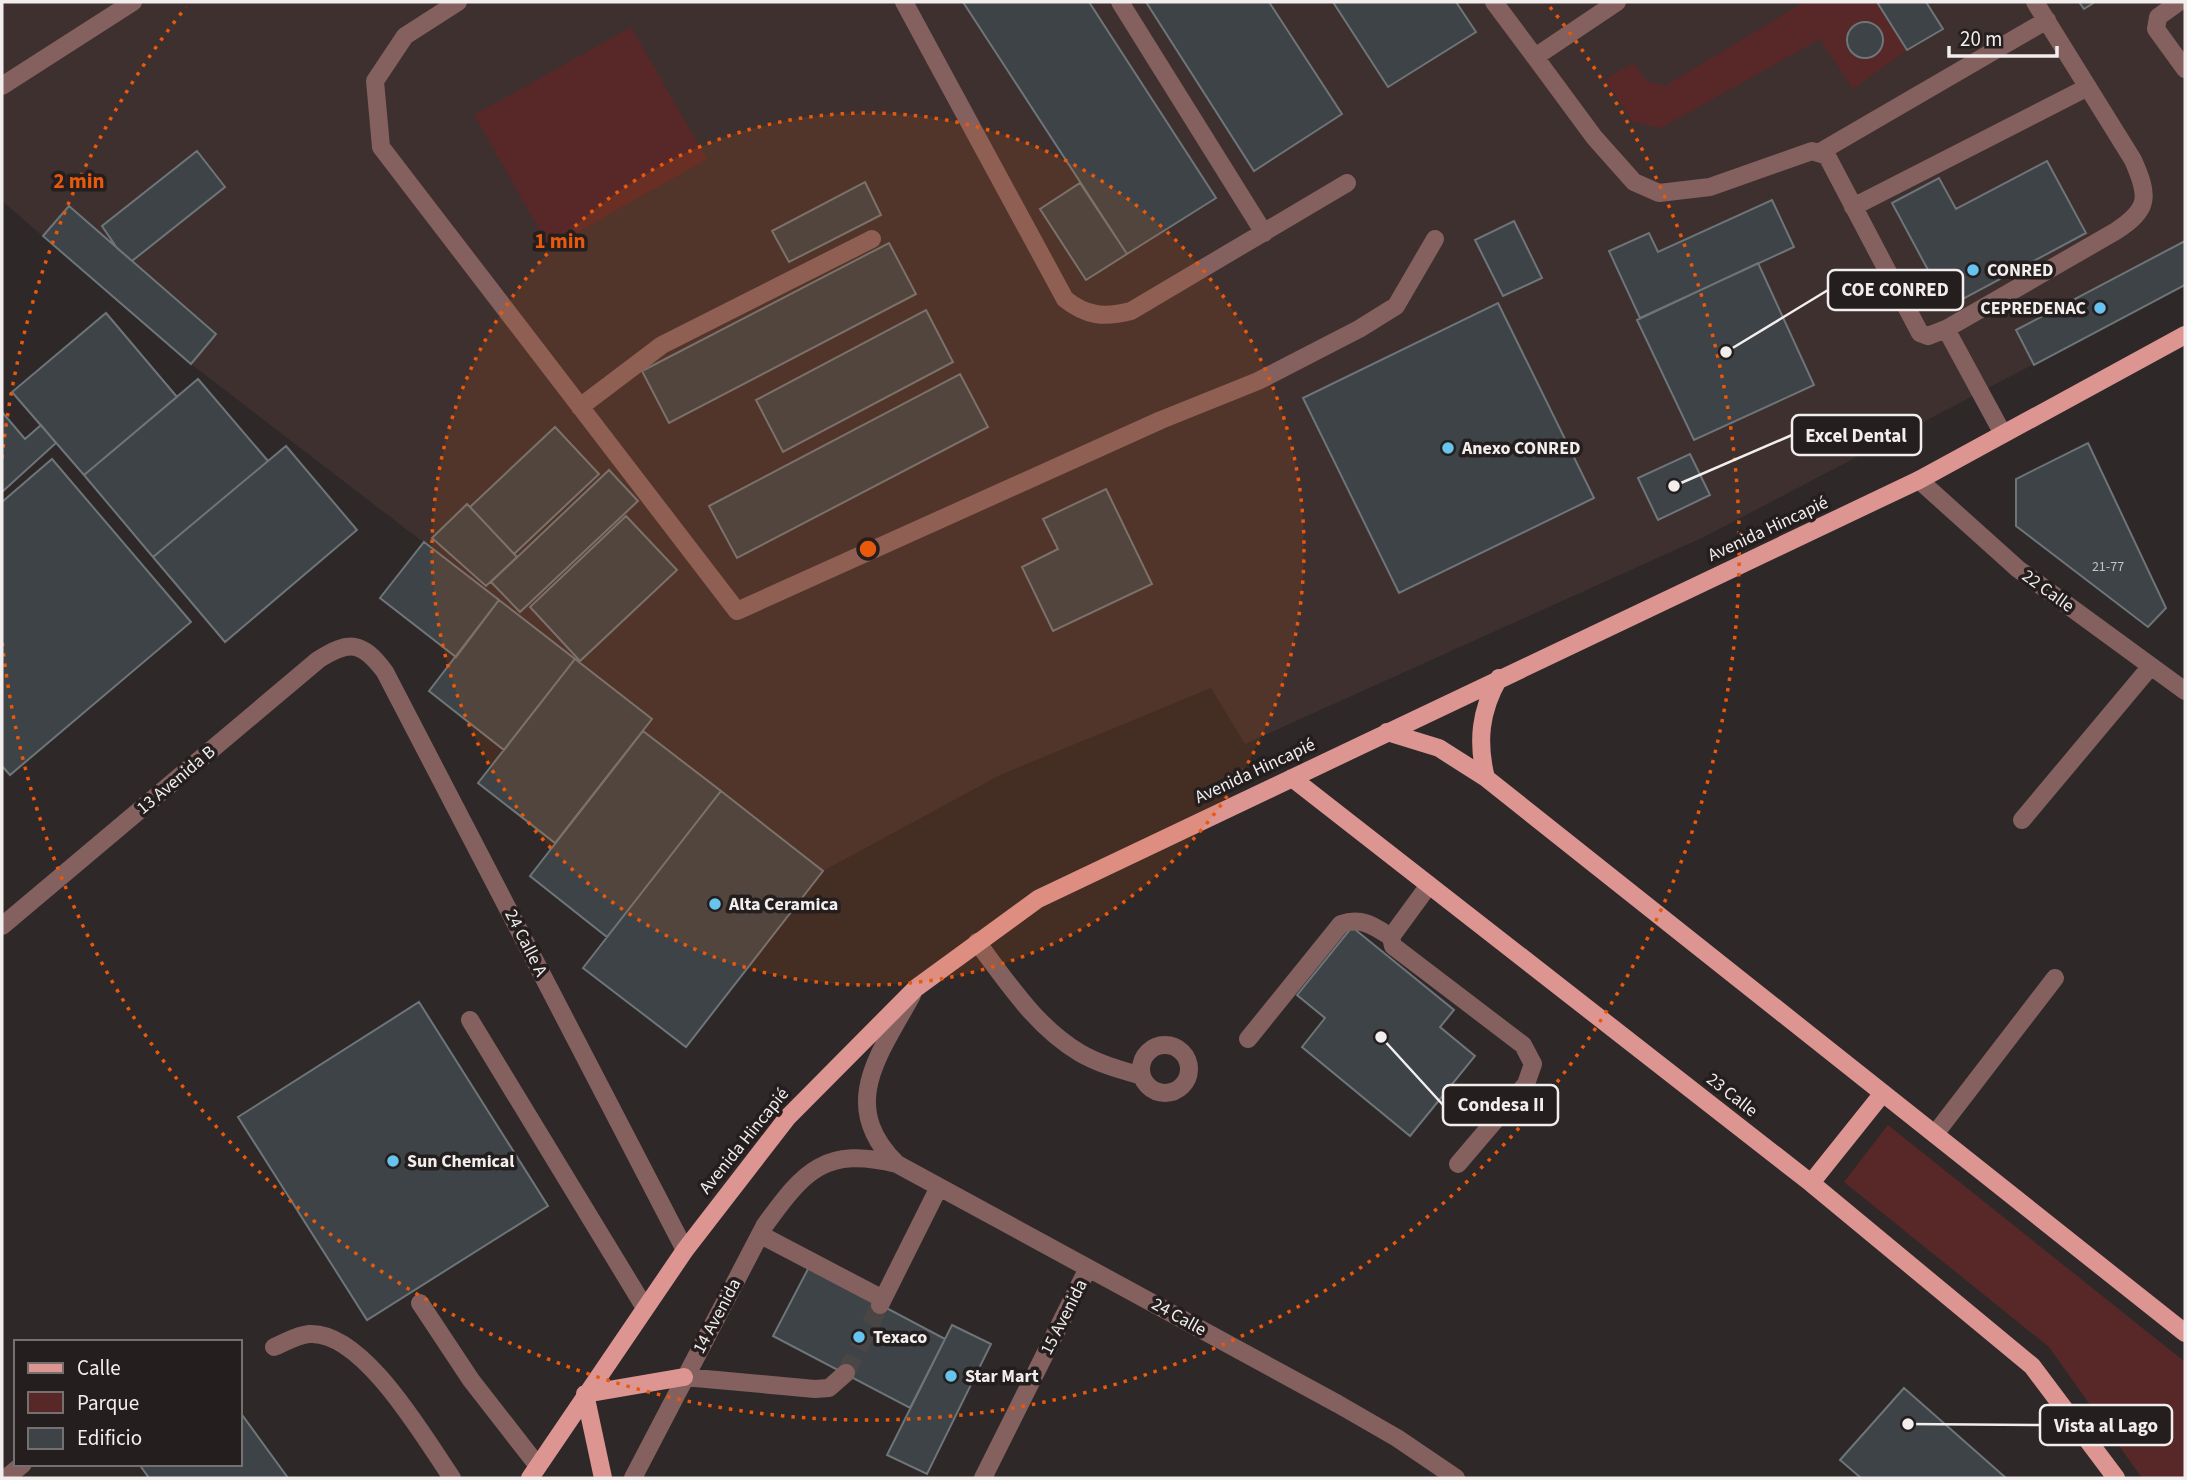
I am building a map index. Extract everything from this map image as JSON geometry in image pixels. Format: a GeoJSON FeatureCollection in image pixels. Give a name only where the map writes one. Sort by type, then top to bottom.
{"type":"FeatureCollection","features":[{"type":"Feature","properties":{"kind":"main road","name":"Avenida Hincapié"},"geometry":{"type":"LineString","coordinates":[[534,1472],[685,1250],[787,1118],[916,988],[1038,899],[1919,480],[2185,335]]}},
{"type":"Feature","properties":{"kind":"main road"},"geometry":{"type":"LineString","coordinates":[[1486,778],[1480,729],[1490,694],[1499,678]]}},
{"type":"Feature","properties":{"kind":"main road"},"geometry":{"type":"LineString","coordinates":[[1387,732],[1439,748],[1486,778],[2185,1333]]}},
{"type":"Feature","properties":{"kind":"main road","name":"23 Calle"},"geometry":{"type":"LineString","coordinates":[[1292,778],[1811,1183],[2032,1366],[2116,1478]]}},
{"type":"Feature","properties":{"kind":"main road"},"geometry":{"type":"LineString","coordinates":[[1811,1183],[1884,1093]]}},
{"type":"Feature","properties":{"kind":"main road"},"geometry":{"type":"LineString","coordinates":[[603,1478],[585,1394],[684,1377]]}},
{"type":"Feature","properties":{"kind":"street"},"geometry":{"type":"LineString","coordinates":[[2,86],[133,2]]}},
{"type":"Feature","properties":{"kind":"street"},"geometry":{"type":"LineString","coordinates":[[458,2],[405,36],[375,80],[381,147],[737,611],[1161,420],[1258,381],[1359,329],[1396,306],[1435,239]]}},
{"type":"Feature","properties":{"kind":"street"},"geometry":{"type":"LineString","coordinates":[[904,2],[1065,299],[1079,311],[1097,316],[1114,316],[1131,311],[1347,183]]}},
{"type":"Feature","properties":{"kind":"street"},"geometry":{"type":"LineString","coordinates":[[1120,2],[1264,233]]}},
{"type":"Feature","properties":{"kind":"street"},"geometry":{"type":"LineString","coordinates":[[1494,2],[1594,137],[1634,182],[1660,193],[1710,187],[1812,151],[1827,156],[1920,333],[1928,336],[1946,329],[2137,217],[2145,200],[2141,177],[2035,2]]}},
{"type":"Feature","properties":{"kind":"street"},"geometry":{"type":"LineString","coordinates":[[1535,57],[1617,2]]}},
{"type":"Feature","properties":{"kind":"street"},"geometry":{"type":"LineString","coordinates":[[2179,2],[2158,17],[2156,29],[2185,69]]}},
{"type":"Feature","properties":{"kind":"street"},"geometry":{"type":"LineString","coordinates":[[1820,152],[2047,20]]}},
{"type":"Feature","properties":{"kind":"street"},"geometry":{"type":"LineString","coordinates":[[1853,206],[2088,87]]}},
{"type":"Feature","properties":{"kind":"street"},"geometry":{"type":"LineString","coordinates":[[580,407],[662,345],[872,239]]}},
{"type":"Feature","properties":{"kind":"street"},"geometry":{"type":"LineString","coordinates":[[1946,329],[2003,434]]}},
{"type":"Feature","properties":{"kind":"street","name":"22 Calle"},"geometry":{"type":"LineString","coordinates":[[1919,480],[2018,569],[2185,691]]}},
{"type":"Feature","properties":{"kind":"street","name":"13 Avenida B"},"geometry":{"type":"LineString","coordinates":[[2,926],[318,660],[340,646],[356,646]]}},
{"type":"Feature","properties":{"kind":"street","name":"24 Calle A"},"geometry":{"type":"LineString","coordinates":[[356,646],[373,656],[385,672],[685,1250]]}},
{"type":"Feature","properties":{"kind":"street"},"geometry":{"type":"LineString","coordinates":[[2022,820],[2151,666]]}},
{"type":"Feature","properties":{"kind":"street"},"geometry":{"type":"LineString","coordinates":[[1429,886],[1391,937],[1392,946],[1523,1045],[1533,1064],[1526,1084],[1458,1164]]}},
{"type":"Feature","properties":{"kind":"street"},"geometry":{"type":"LineString","coordinates":[[1248,1039],[1341,924],[1354,920],[1369,924],[1391,937]]}},
{"type":"Feature","properties":{"kind":"street"},"geometry":{"type":"LineString","coordinates":[[977,942],[1028,1010],[1061,1040],[1101,1063],[1142,1076]]}},
{"type":"Feature","properties":{"kind":"street"},"geometry":{"type":"LineString","coordinates":[[1935,1134],[2055,978]]}},
{"type":"Feature","properties":{"kind":"street","name":"24 Calle"},"geometry":{"type":"LineString","coordinates":[[897,1164],[882,1149],[866,1102],[870,1071],[916,988]]}},
{"type":"Feature","properties":{"kind":"street"},"geometry":{"type":"LineString","coordinates":[[470,1020],[645,1307]]}},
{"type":"Feature","properties":{"kind":"street","name":"24 Calle"},"geometry":{"type":"LineString","coordinates":[[819,1165],[853,1158],[875,1158],[897,1164],[1338,1404],[1397,1438],[1457,1478]]}},
{"type":"Feature","properties":{"kind":"street","name":"14 Avenida"},"geometry":{"type":"LineString","coordinates":[[633,1478],[761,1235],[784,1199],[819,1165]]}},
{"type":"Feature","properties":{"kind":"street"},"geometry":{"type":"LineString","coordinates":[[761,1235],[881,1302],[939,1187]]}},
{"type":"Feature","properties":{"kind":"street","name":"15 Avenida"},"geometry":{"type":"LineString","coordinates":[[983,1478],[1088,1268]]}},
{"type":"Feature","properties":{"kind":"street"},"geometry":{"type":"LineString","coordinates":[[420,1303],[534,1472]]}},
{"type":"Feature","properties":{"kind":"street"},"geometry":{"type":"LineString","coordinates":[[274,1348],[308,1334],[320,1335],[344,1345],[367,1362],[452,1478]]}},
{"type":"Feature","properties":{"kind":"street"},"geometry":{"type":"LineString","coordinates":[[684,1377],[815,1389],[829,1388],[846,1373]]}},
{"type":"Feature","properties":{"kind":"street"},"geometry":{"type":"LineString","coordinates":[[6,1478],[21,1466]]}},
{"type":"Feature","properties":{"kind":"shaded area"},"geometry":{"type":"Polygon","coordinates":[[[2,2],[2185,2],[2185,285],[1704,537],[1245,744],[1211,688],[1000,775],[823,871],[643,731],[652,718],[191,364],[2,201],[2,2]]]}},
{"type":"Feature","properties":{"kind":"green space"},"geometry":{"type":"Polygon","coordinates":[[[1804,2],[1877,2],[1907,50],[1853,89],[1820,39],[1661,128],[1633,122],[1605,79],[1634,63],[1647,81],[1665,86],[1804,2]]]}},
{"type":"Feature","properties":{"kind":"green space"},"geometry":{"type":"Polygon","coordinates":[[[631,27],[707,159],[550,248],[474,115],[631,27]]]}},
{"type":"Feature","properties":{"kind":"green space"},"geometry":{"type":"Polygon","coordinates":[[[1888,1125],[2185,1362],[2185,1478],[2142,1478],[2049,1347],[1844,1182],[1888,1125]]]}},
{"type":"Feature","properties":{"kind":"building"},"geometry":{"type":"Polygon","coordinates":[[[963,2],[1089,2],[1216,198],[1127,254],[963,2]]]}},
{"type":"Feature","properties":{"kind":"building"},"geometry":{"type":"Polygon","coordinates":[[[1146,2],[1269,2],[1342,114],[1254,171],[1146,2]]]}},
{"type":"Feature","properties":{"kind":"building"},"geometry":{"type":"Polygon","coordinates":[[[1333,2],[1456,2],[1476,32],[1388,87],[1333,2]]]}},
{"type":"Feature","properties":{"kind":"building"},"geometry":{"type":"Polygon","coordinates":[[[1877,2],[1926,2],[1943,29],[1907,50],[1877,2]]]}},
{"type":"Feature","properties":{"kind":"building"},"geometry":{"type":"Polygon","coordinates":[[[2079,2],[2095,2],[2084,9],[2079,2]]]}},
{"type":"Feature","properties":{"kind":"building"},"geometry":{"type":"Polygon","coordinates":[[[1865,22],[1877,28],[1883,40],[1877,52],[1865,58],[1853,52],[1847,40],[1853,28],[1865,22]]]}},
{"type":"Feature","properties":{"kind":"building"},"geometry":{"type":"Polygon","coordinates":[[[197,151],[225,187],[132,261],[117,248],[102,226],[197,151]]]}},
{"type":"Feature","properties":{"kind":"building","name":"CONRED"},"geometry":{"type":"Polygon","coordinates":[[[2047,161],[2086,233],[1948,307],[1892,203],[1939,178],[1956,209],[2047,161]]]}},
{"type":"Feature","properties":{"kind":"building"},"geometry":{"type":"Polygon","coordinates":[[[865,182],[881,215],[789,262],[772,231],[865,182]]]}},
{"type":"Feature","properties":{"kind":"building"},"geometry":{"type":"Polygon","coordinates":[[[1080,183],[1127,254],[1086,280],[1040,209],[1080,183]]]}},
{"type":"Feature","properties":{"kind":"building"},"geometry":{"type":"Polygon","coordinates":[[[1772,200],[1794,247],[1640,318],[1609,251],[1649,233],[1658,252],[1772,200]]]}},
{"type":"Feature","properties":{"kind":"building"},"geometry":{"type":"Polygon","coordinates":[[[69,206],[216,334],[191,364],[43,236],[69,206]]]}},
{"type":"Feature","properties":{"kind":"building"},"geometry":{"type":"Polygon","coordinates":[[[1514,221],[1542,278],[1503,296],[1475,240],[1514,221]]]}},
{"type":"Feature","properties":{"kind":"building","name":"CEPREDENAC"},"geometry":{"type":"Polygon","coordinates":[[[2185,241],[2185,285],[2034,365],[2016,330],[2185,241]]]}},
{"type":"Feature","properties":{"kind":"building"},"geometry":{"type":"Polygon","coordinates":[[[889,243],[916,294],[669,423],[642,371],[889,243]]]}},
{"type":"Feature","properties":{"kind":"building"},"geometry":{"type":"Polygon","coordinates":[[[1758,263],[1814,385],[1694,440],[1637,320],[1758,263]]]}},
{"type":"Feature","properties":{"kind":"building","name":"Anexo CONRED"},"geometry":{"type":"Polygon","coordinates":[[[1498,303],[1594,498],[1399,593],[1303,398],[1498,303]]]}},
{"type":"Feature","properties":{"kind":"building"},"geometry":{"type":"Polygon","coordinates":[[[926,310],[953,362],[783,452],[756,400],[926,310]]]}},
{"type":"Feature","properties":{"kind":"building"},"geometry":{"type":"Polygon","coordinates":[[[106,313],[177,397],[84,475],[12,392],[106,313]]]}},
{"type":"Feature","properties":{"kind":"building"},"geometry":{"type":"Polygon","coordinates":[[[960,374],[988,427],[737,558],[709,506],[960,374]]]}},
{"type":"Feature","properties":{"kind":"building"},"geometry":{"type":"Polygon","coordinates":[[[198,379],[268,461],[153,557],[84,475],[198,379]]]}},
{"type":"Feature","properties":{"kind":"building"},"geometry":{"type":"Polygon","coordinates":[[[2,412],[25,439],[41,425],[56,443],[2,492],[2,412]]]}},
{"type":"Feature","properties":{"kind":"building"},"geometry":{"type":"Polygon","coordinates":[[[555,427],[599,474],[514,554],[470,507],[555,427]]]}},
{"type":"Feature","properties":{"kind":"building"},"geometry":{"type":"Polygon","coordinates":[[[2088,443],[2166,608],[2148,627],[2016,526],[2016,479],[2088,443]]]}},
{"type":"Feature","properties":{"kind":"building"},"geometry":{"type":"Polygon","coordinates":[[[286,446],[357,530],[225,642],[153,557],[286,446]]]}},
{"type":"Feature","properties":{"kind":"building"},"geometry":{"type":"Polygon","coordinates":[[[1690,454],[1710,495],[1658,520],[1638,478],[1690,454]]]}},
{"type":"Feature","properties":{"kind":"building"},"geometry":{"type":"Polygon","coordinates":[[[52,459],[191,622],[10,775],[2,766],[2,502],[52,459]]]}},
{"type":"Feature","properties":{"kind":"building"},"geometry":{"type":"Polygon","coordinates":[[[609,470],[638,501],[520,612],[491,582],[609,470]]]}},
{"type":"Feature","properties":{"kind":"building"},"geometry":{"type":"Polygon","coordinates":[[[1106,489],[1152,584],[1053,631],[1022,567],[1058,549],[1043,519],[1106,489]]]}},
{"type":"Feature","properties":{"kind":"building"},"geometry":{"type":"Polygon","coordinates":[[[467,504],[517,557],[486,586],[432,538],[467,504]]]}},
{"type":"Feature","properties":{"kind":"building"},"geometry":{"type":"Polygon","coordinates":[[[626,516],[677,570],[580,661],[530,607],[626,516]]]}},
{"type":"Feature","properties":{"kind":"building"},"geometry":{"type":"Polygon","coordinates":[[[424,542],[499,600],[456,657],[380,598],[424,542]]]}},
{"type":"Feature","properties":{"kind":"building"},"geometry":{"type":"Polygon","coordinates":[[[499,600],[575,659],[504,750],[429,691],[499,600]]]}},
{"type":"Feature","properties":{"kind":"building"},"geometry":{"type":"Polygon","coordinates":[[[575,659],[652,719],[555,843],[478,783],[575,659]]]}},
{"type":"Feature","properties":{"kind":"building"},"geometry":{"type":"Polygon","coordinates":[[[643,731],[721,791],[607,937],[530,876],[643,731]]]}},
{"type":"Feature","properties":{"kind":"building","name":"Alta Ceramica"},"geometry":{"type":"Polygon","coordinates":[[[721,791],[823,871],[686,1047],[583,968],[721,791]]]}},
{"type":"Feature","properties":{"kind":"building"},"geometry":{"type":"Polygon","coordinates":[[[1352,927],[1454,1010],[1440,1027],[1475,1056],[1410,1136],[1302,1047],[1325,1018],[1297,995],[1352,927]]]}},
{"type":"Feature","properties":{"kind":"building","name":"Sun Chemical"},"geometry":{"type":"Polygon","coordinates":[[[419,1002],[548,1206],[367,1320],[238,1117],[419,1002]]]}},
{"type":"Feature","properties":{"kind":"building","name":"Texaco"},"geometry":{"type":"Polygon","coordinates":[[[809,1267],[945,1339],[910,1408],[773,1336],[809,1267]]]}},
{"type":"Feature","properties":{"kind":"building","name":"Star Mart"},"geometry":{"type":"Polygon","coordinates":[[[952,1325],[991,1344],[927,1474],[887,1455],[952,1325]]]}},
{"type":"Feature","properties":{"kind":"building"},"geometry":{"type":"Polygon","coordinates":[[[1904,1388],[2006,1478],[1861,1478],[1840,1460],[1904,1388]]]}},
{"type":"Feature","properties":{"kind":"building"},"geometry":{"type":"Polygon","coordinates":[[[242,1415],[288,1478],[149,1478],[140,1466],[242,1466],[242,1415]]]}},
{"type":"Feature","properties":{"kind":"tunnel"},"geometry":{"type":"LineString","coordinates":[[846,1373],[880,1305]]}},
{"type":"Feature","properties":{"kind":"place","name":"CONRED"},"geometry":{"type":"Point","coordinates":[1973,270]}},
{"type":"Feature","properties":{"kind":"place","name":"CEPREDENAC"},"geometry":{"type":"Point","coordinates":[2100,308]}},
{"type":"Feature","properties":{"kind":"place","name":"COE CONRED"},"geometry":{"type":"Point","coordinates":[1726,352]}},
{"type":"Feature","properties":{"kind":"place","name":"Anexo CONRED"},"geometry":{"type":"Point","coordinates":[1448,448]}},
{"type":"Feature","properties":{"kind":"place","name":"Excel Dental"},"geometry":{"type":"Point","coordinates":[1674,486]}},
{"type":"Feature","properties":{"kind":"place","name":"Alta Ceramica"},"geometry":{"type":"Point","coordinates":[715,904]}},
{"type":"Feature","properties":{"kind":"place","name":"Condesa II"},"geometry":{"type":"Point","coordinates":[1381,1037]}},
{"type":"Feature","properties":{"kind":"place","name":"Sun Chemical"},"geometry":{"type":"Point","coordinates":[393,1161]}},
{"type":"Feature","properties":{"kind":"place","name":"Texaco"},"geometry":{"type":"Point","coordinates":[859,1337]}},
{"type":"Feature","properties":{"kind":"place","name":"Star Mart"},"geometry":{"type":"Point","coordinates":[951,1376]}},
{"type":"Feature","properties":{"kind":"place","name":"Vista al Lago"},"geometry":{"type":"Point","coordinates":[1908,1424]}}]}
